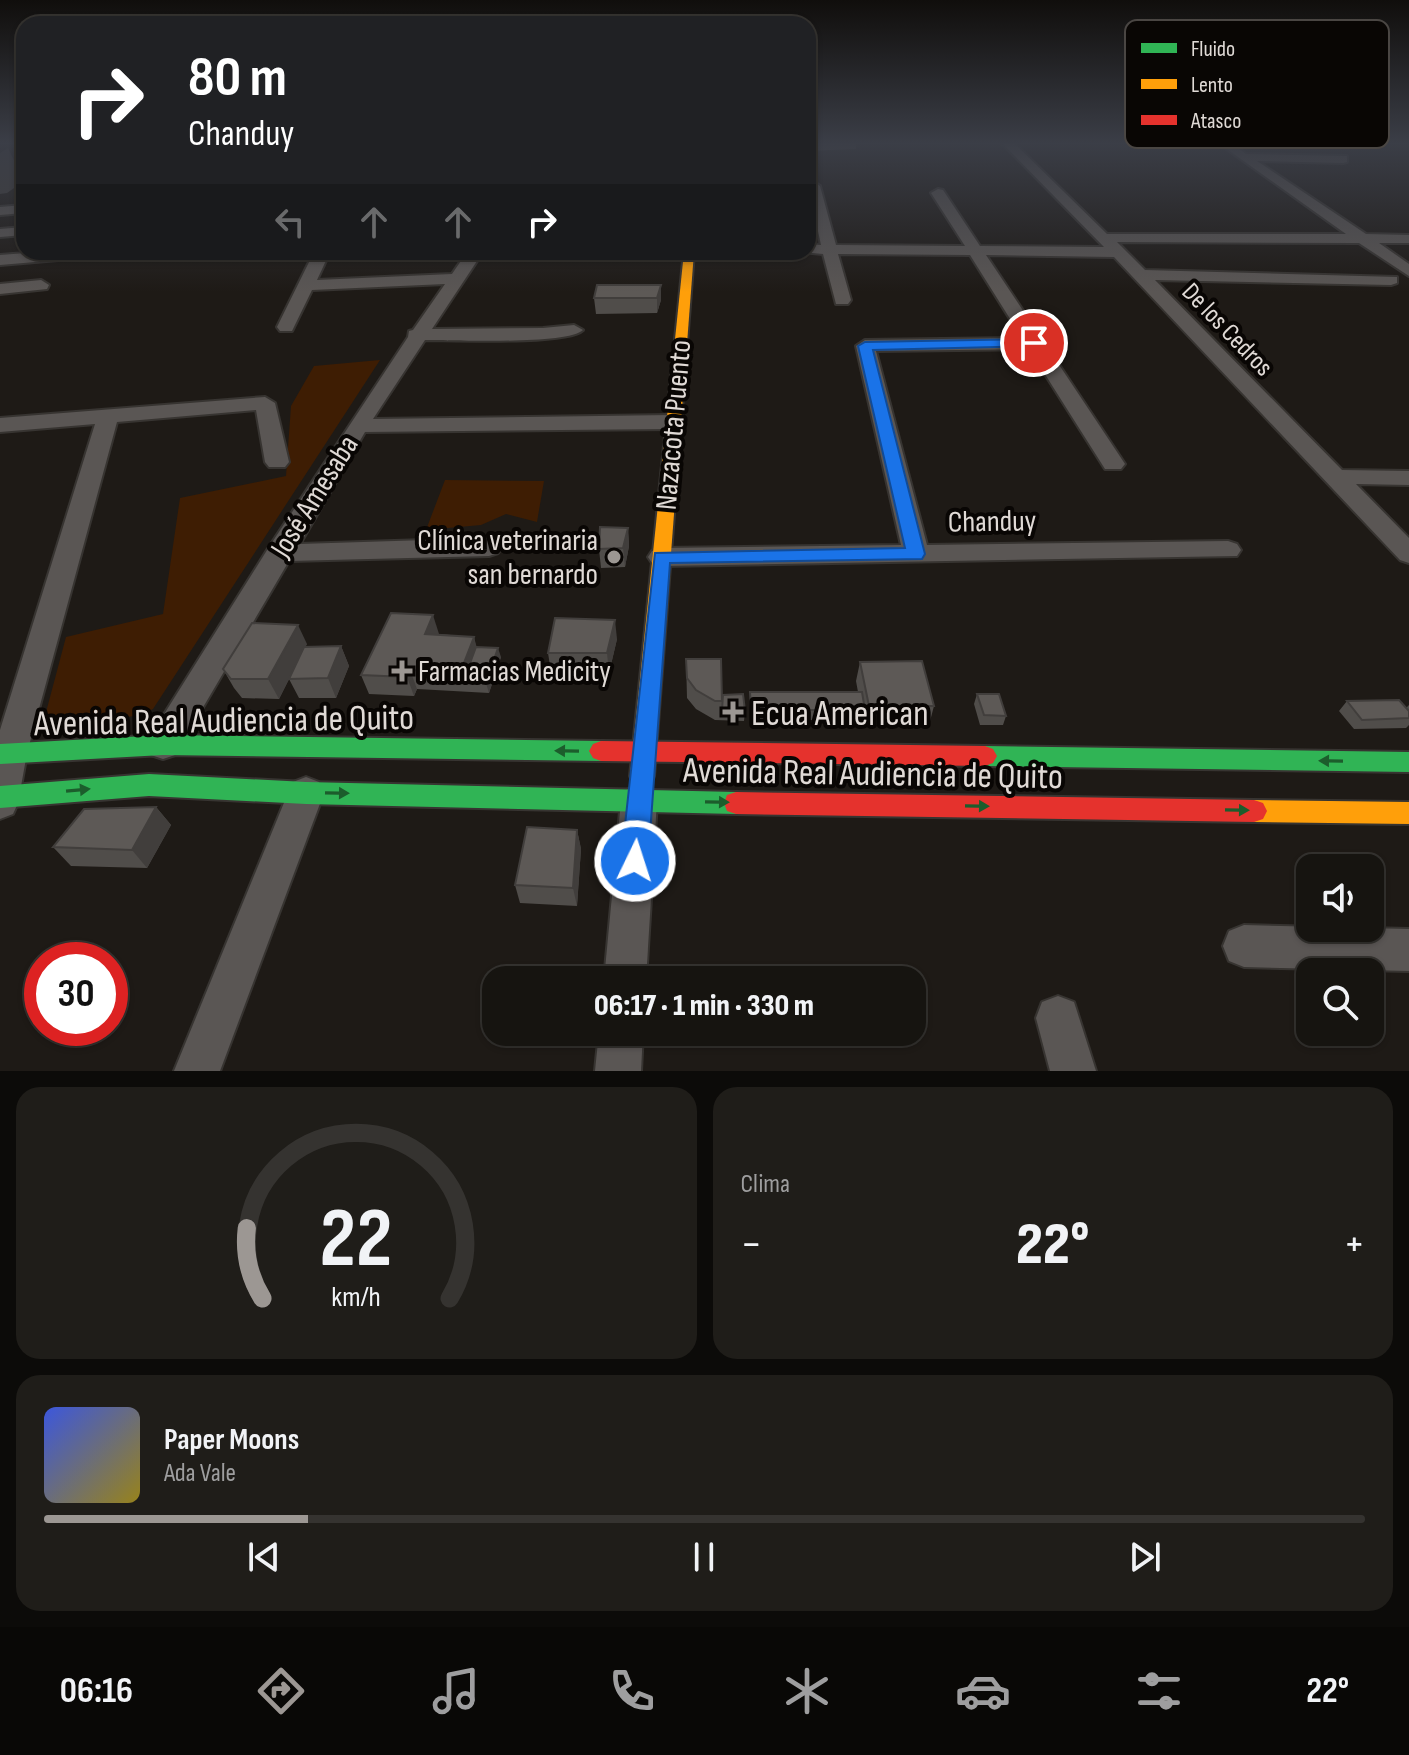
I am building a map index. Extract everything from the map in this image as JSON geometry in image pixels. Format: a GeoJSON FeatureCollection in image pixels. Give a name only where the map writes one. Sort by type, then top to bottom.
{"type":"FeatureCollection","features":[{"type":"Feature","properties":{"kind":"main road","name":"Nazacota Puento"},"geometry":{"type":"LineString","coordinates":[[639,801],[671,422],[688,260]]}},
{"type":"Feature","properties":{"kind":"main road","name":"Avenida Real Audiencia de Quito"},"geometry":{"type":"LineString","coordinates":[[5,753],[163,745],[1409,762]]}},
{"type":"Feature","properties":{"kind":"main road","name":"Avenida Real Audiencia de Quito"},"geometry":{"type":"LineString","coordinates":[[1,799],[149,785],[306,793],[639,801],[1409,813]]}},
{"type":"Feature","properties":{"kind":"street","name":"De los Cedros"},"geometry":{"type":"LineString","coordinates":[[1056,192],[1141,275],[1409,554]]}},
{"type":"Feature","properties":{"kind":"street"},"geometry":{"type":"LineString","coordinates":[[1294,192],[1409,271]]}},
{"type":"Feature","properties":{"kind":"street"},"geometry":{"type":"LineString","coordinates":[[816,193],[842,300]]}},
{"type":"Feature","properties":{"kind":"street"},"geometry":{"type":"LineString","coordinates":[[938,193],[1113,464]]}},
{"type":"Feature","properties":{"kind":"street"},"geometry":{"type":"LineString","coordinates":[[816,249],[974,250],[1409,239]]}},
{"type":"Feature","properties":{"kind":"street"},"geometry":{"type":"LineString","coordinates":[[286,327],[319,260]]}},
{"type":"Feature","properties":{"kind":"street","name":"José Amesaba"},"geometry":{"type":"LineString","coordinates":[[163,745],[358,426],[416,335],[470,260]]}},
{"type":"Feature","properties":{"kind":"street"},"geometry":{"type":"LineString","coordinates":[[1141,275],[1391,280]]}},
{"type":"Feature","properties":{"kind":"street"},"geometry":{"type":"LineString","coordinates":[[308,285],[457,279]]}},
{"type":"Feature","properties":{"kind":"street"},"geometry":{"type":"LineString","coordinates":[[0,289],[41,285]]}},
{"type":"Feature","properties":{"kind":"street"},"geometry":{"type":"LineString","coordinates":[[416,335],[543,334],[574,330]]}},
{"type":"Feature","properties":{"kind":"street"},"geometry":{"type":"LineString","coordinates":[[916,554],[866,345],[1034,343]]}},
{"type":"Feature","properties":{"kind":"street"},"geometry":{"type":"LineString","coordinates":[[0,425],[265,403],[277,462]]}},
{"type":"Feature","properties":{"kind":"street"},"geometry":{"type":"LineString","coordinates":[[1,799],[5,753],[108,416]]}},
{"type":"Feature","properties":{"kind":"street"},"geometry":{"type":"LineString","coordinates":[[358,426],[671,422]]}},
{"type":"Feature","properties":{"kind":"street"},"geometry":{"type":"LineString","coordinates":[[1335,477],[1409,478]]}},
{"type":"Feature","properties":{"kind":"street"},"geometry":{"type":"LineString","coordinates":[[278,553],[489,547]]}},
{"type":"Feature","properties":{"kind":"street","name":"Chanduy"},"geometry":{"type":"LineString","coordinates":[[661,557],[1228,550]]}},
{"type":"Feature","properties":{"kind":"street"},"geometry":{"type":"LineString","coordinates":[[197,1071],[306,793]]}},
{"type":"Feature","properties":{"kind":"street","name":"Nazacota Puento"},"geometry":{"type":"LineString","coordinates":[[626,966],[639,801]]}},
{"type":"Feature","properties":{"kind":"street"},"geometry":{"type":"LineString","coordinates":[[1244,946],[1409,950]]}},
{"type":"Feature","properties":{"kind":"street"},"geometry":{"type":"LineString","coordinates":[[1058,1018],[1073,1071]]}},
{"type":"Feature","properties":{"kind":"street"},"geometry":{"type":"LineString","coordinates":[[618,1071],[620,1046]]}},
{"type":"Feature","properties":{"kind":"shaded area"},"geometry":{"type":"Polygon","coordinates":[[[380,360],[153,709],[140,715],[41,731],[66,637],[163,614],[180,498],[286,476],[291,406],[314,366],[380,360]]]}},
{"type":"Feature","properties":{"kind":"shaded area"},"geometry":{"type":"Polygon","coordinates":[[[445,480],[544,481],[537,522],[506,514],[481,525],[426,530],[445,480]]]}},
{"type":"Feature","properties":{"kind":"building"},"geometry":{"type":"Polygon","coordinates":[[[597,285],[661,285],[657,298],[594,298],[597,285]]]}},
{"type":"Feature","properties":{"kind":"building"},"geometry":{"type":"Polygon","coordinates":[[[600,527],[628,528],[623,548],[599,549],[600,527]]]}},
{"type":"Feature","properties":{"kind":"building"},"geometry":{"type":"Polygon","coordinates":[[[391,613],[433,615],[425,634],[474,637],[460,673],[410,670],[407,677],[361,675],[391,613]]]}},
{"type":"Feature","properties":{"kind":"building"},"geometry":{"type":"Polygon","coordinates":[[[555,618],[615,620],[607,653],[548,653],[555,618]]]}},
{"type":"Feature","properties":{"kind":"building"},"geometry":{"type":"Polygon","coordinates":[[[252,623],[298,625],[268,679],[231,679],[223,669],[252,623]]]}},
{"type":"Feature","properties":{"kind":"building"},"geometry":{"type":"Polygon","coordinates":[[[341,646],[328,678],[289,679],[304,647],[341,646]]]}},
{"type":"Feature","properties":{"kind":"building"},"geometry":{"type":"Polygon","coordinates":[[[476,647],[498,648],[486,683],[463,682],[476,647]]]}},
{"type":"Feature","properties":{"kind":"building"},"geometry":{"type":"Polygon","coordinates":[[[686,659],[721,659],[722,701],[715,701],[696,690],[687,678],[686,659]]]}},
{"type":"Feature","properties":{"kind":"building"},"geometry":{"type":"Polygon","coordinates":[[[922,661],[934,706],[869,706],[860,662],[922,661]]]}},
{"type":"Feature","properties":{"kind":"building"},"geometry":{"type":"Polygon","coordinates":[[[750,692],[862,692],[865,710],[751,710],[750,692]]]}},
{"type":"Feature","properties":{"kind":"building"},"geometry":{"type":"Polygon","coordinates":[[[743,694],[745,711],[722,710],[723,695],[743,694]]]}},
{"type":"Feature","properties":{"kind":"building"},"geometry":{"type":"Polygon","coordinates":[[[977,694],[999,694],[1006,716],[984,715],[977,694]]]}},
{"type":"Feature","properties":{"kind":"building"},"geometry":{"type":"Polygon","coordinates":[[[1399,700],[1409,711],[1409,718],[1362,720],[1347,701],[1399,700]]]}},
{"type":"Feature","properties":{"kind":"building"},"geometry":{"type":"Polygon","coordinates":[[[156,807],[132,850],[53,847],[84,809],[156,807]]]}},
{"type":"Feature","properties":{"kind":"building"},"geometry":{"type":"Polygon","coordinates":[[[527,827],[577,830],[573,888],[515,885],[527,827]]]}},
{"type":"Feature","properties":{"kind":"traffic: fast"},"geometry":{"type":"LineString","coordinates":[[0,754],[163,745],[601,751]]}},
{"type":"Feature","properties":{"kind":"traffic: fast"},"geometry":{"type":"LineString","coordinates":[[985,756],[1409,762]]}},
{"type":"Feature","properties":{"kind":"traffic: fast"},"geometry":{"type":"LineString","coordinates":[[0,797],[149,785],[306,793],[736,803]]}},
{"type":"Feature","properties":{"kind":"traffic: slow"},"geometry":{"type":"LineString","coordinates":[[642,776],[688,260]]}},
{"type":"Feature","properties":{"kind":"traffic: slow"},"geometry":{"type":"LineString","coordinates":[[1254,811],[1409,813]]}},
{"type":"Feature","properties":{"kind":"traffic: jam"},"geometry":{"type":"LineString","coordinates":[[601,751],[985,756]]}},
{"type":"Feature","properties":{"kind":"traffic: jam"},"geometry":{"type":"LineString","coordinates":[[736,803],[1254,811]]}},
{"type":"Feature","properties":{"kind":"place","name":"Clínica veterinaria san bernardo"},"geometry":{"type":"Point","coordinates":[614,557]}},
{"type":"Feature","properties":{"kind":"place","name":"Farmacias Medicity"},"geometry":{"type":"Point","coordinates":[402,671]}},
{"type":"Feature","properties":{"kind":"place","name":"Ecua American"},"geometry":{"type":"Point","coordinates":[733,712]}},
{"type":"Feature","properties":{"kind":"route"},"geometry":{"type":"LineString","coordinates":[[635,861],[661,557],[916,554],[865,346],[1034,343]]}}]}
